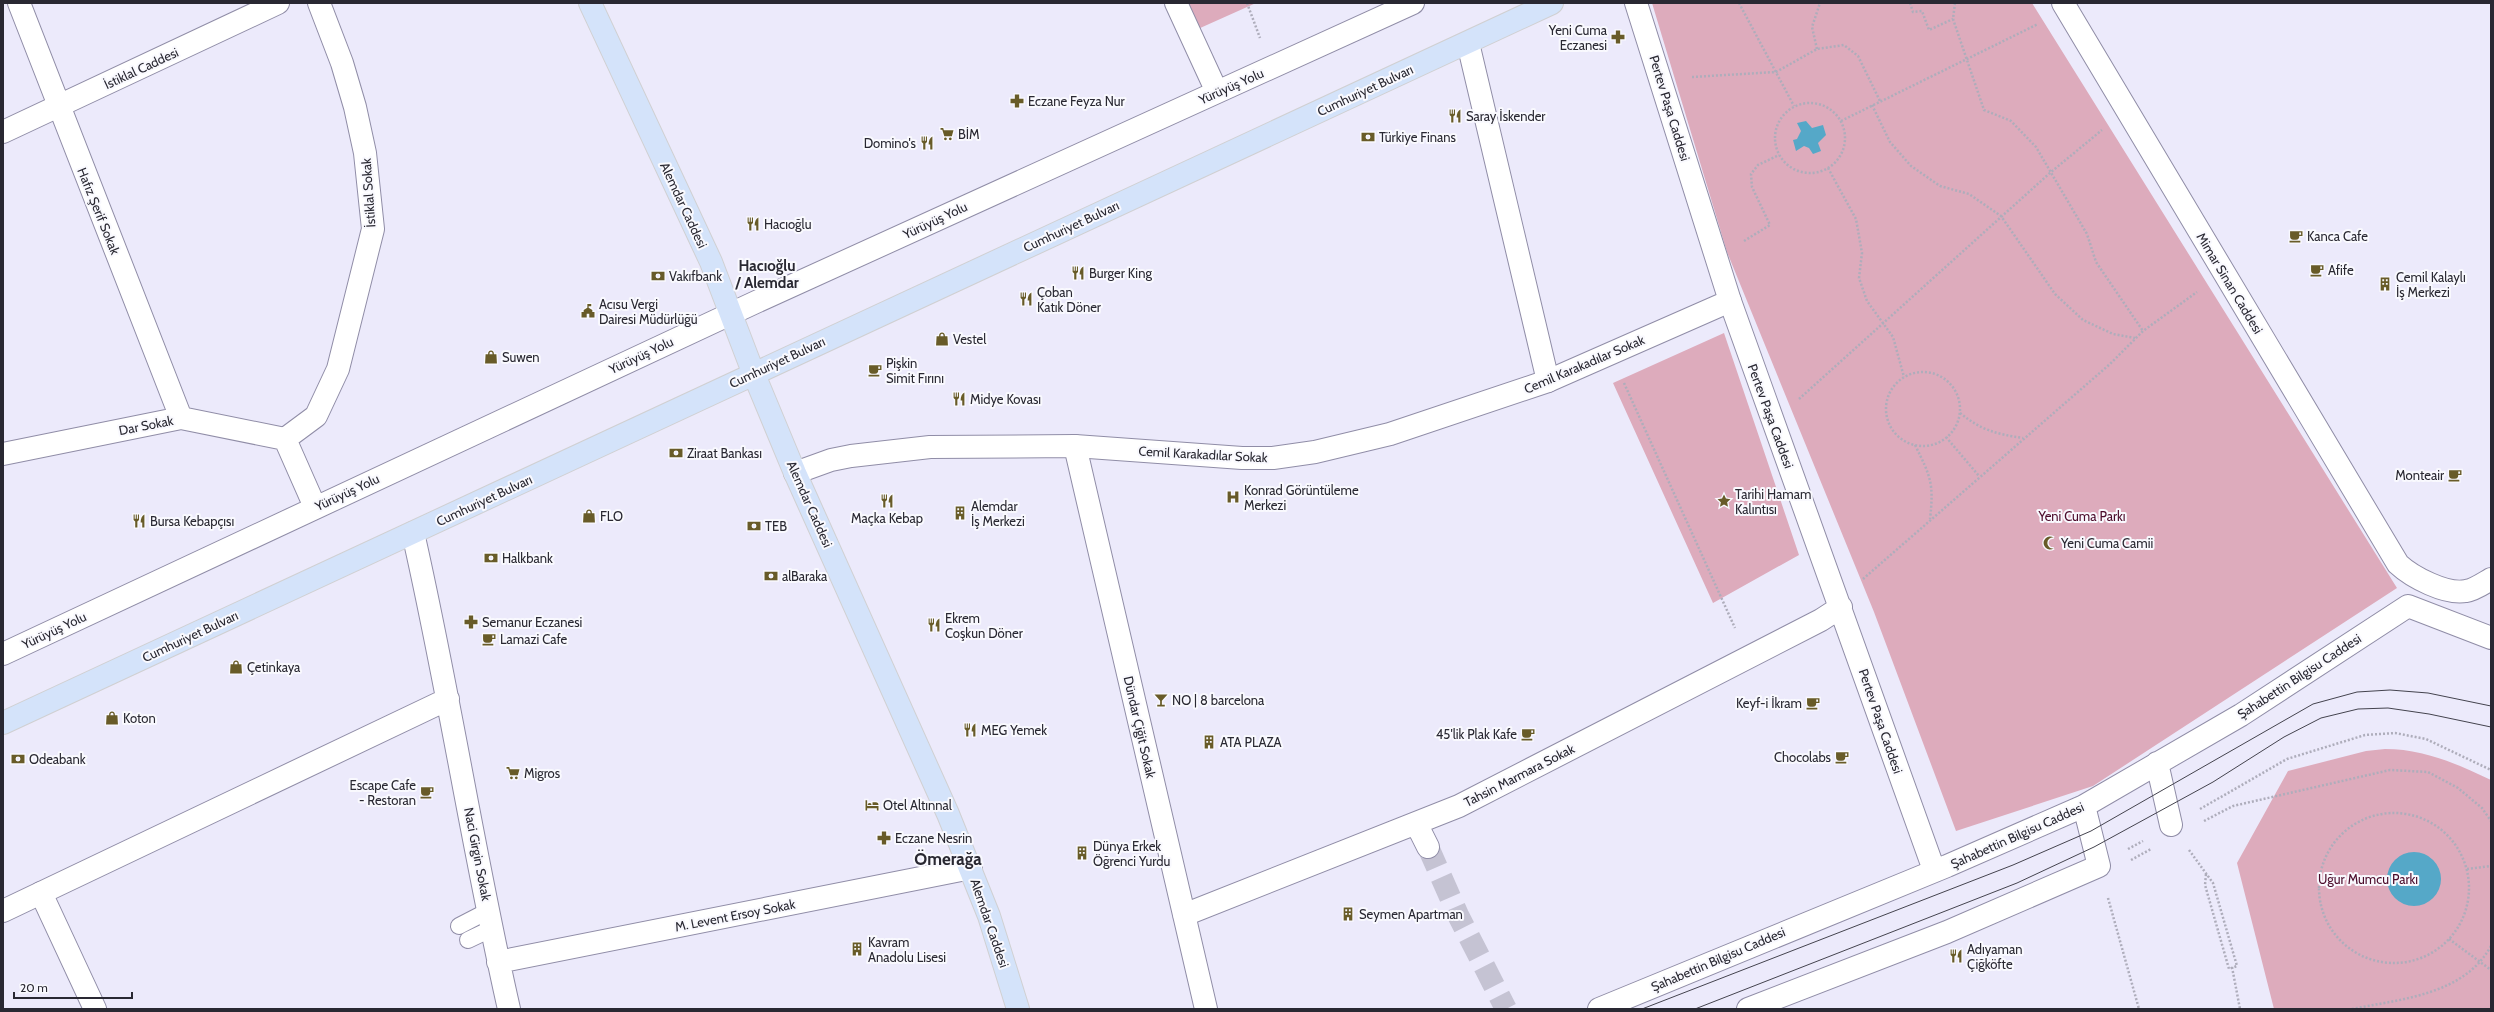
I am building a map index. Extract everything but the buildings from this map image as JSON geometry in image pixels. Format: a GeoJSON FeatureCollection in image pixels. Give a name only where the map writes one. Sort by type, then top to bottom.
{"type":"FeatureCollection","features":[{"type":"Feature","properties":{"kind":"main road","name":"Alemdar Caddesi"},"geometry":{"type":"LineString","coordinates":[[590,3],[711,262],[753,372],[795,473],[971,868],[989,916],[1018,1009]]}},
{"type":"Feature","properties":{"kind":"main road","name":"Cumhuriyet Bulvarı"},"geometry":{"type":"LineString","coordinates":[[3,722],[413,534],[753,372],[1552,3]]}},
{"type":"Feature","properties":{"kind":"street","name":"Hafız Şerif Sokak"},"geometry":{"type":"LineString","coordinates":[[19,3],[58,107],[181,418]]}},
{"type":"Feature","properties":{"kind":"street","name":"İstiklal Caddesi"},"geometry":{"type":"LineString","coordinates":[[3,132],[278,3]]}},
{"type":"Feature","properties":{"kind":"street","name":"İstiklal Sokak"},"geometry":{"type":"LineString","coordinates":[[286,439],[316,416],[338,369],[373,229],[368,168],[355,107],[342,63],[319,3]]}},
{"type":"Feature","properties":{"kind":"street"},"geometry":{"type":"LineString","coordinates":[[1176,3],[1217,92]]}},
{"type":"Feature","properties":{"kind":"street","name":"Yürüyüş Yolu"},"geometry":{"type":"LineString","coordinates":[[3,654],[731,314],[1413,3]]}},
{"type":"Feature","properties":{"kind":"street","name":"Pertev Paşa Caddesi"},"geometry":{"type":"LineString","coordinates":[[1636,3],[1730,301],[1771,418],[1841,607],[1934,870]]}},
{"type":"Feature","properties":{"kind":"street","name":"Mimar Sinan Caddesi"},"geometry":{"type":"LineString","coordinates":[[2063,3],[2398,564],[2409,574],[2428,584],[2450,589],[2465,591],[2491,579]]}},
{"type":"Feature","properties":{"kind":"street"},"geometry":{"type":"LineString","coordinates":[[1468,43],[1548,381]]}},
{"type":"Feature","properties":{"kind":"street","name":"Cemil Karakadılar Sokak"},"geometry":{"type":"LineString","coordinates":[[795,473],[831,460],[851,456],[930,447],[1075,446],[1242,458],[1273,458],[1315,452],[1390,434],[1548,381],[1730,301]]}},
{"type":"Feature","properties":{"kind":"street","name":"Dar Sokak"},"geometry":{"type":"LineString","coordinates":[[3,454],[181,418],[286,439]]}},
{"type":"Feature","properties":{"kind":"street"},"geometry":{"type":"LineString","coordinates":[[286,439],[315,507]]}},
{"type":"Feature","properties":{"kind":"street","name":"Dündar Çiğit Sokak"},"geometry":{"type":"LineString","coordinates":[[1075,446],[1206,1009]]}},
{"type":"Feature","properties":{"kind":"street","name":"Naci Girgin Sokak"},"geometry":{"type":"LineString","coordinates":[[413,534],[448,699],[498,962],[509,1009]]}},
{"type":"Feature","properties":{"kind":"street","name":"Şahabettin Bilgisu Caddesi"},"geometry":{"type":"LineString","coordinates":[[1599,1009],[2084,806],[2241,715],[2408,606],[2491,638]]}},
{"type":"Feature","properties":{"kind":"street","name":"Tahsin Marmara Sokak"},"geometry":{"type":"LineString","coordinates":[[1184,915],[1459,806],[1821,620],[1841,607]]}},
{"type":"Feature","properties":{"kind":"street"},"geometry":{"type":"LineString","coordinates":[[3,911],[448,699]]}},
{"type":"Feature","properties":{"kind":"street"},"geometry":{"type":"LineString","coordinates":[[2157,763],[2171,826]]}},
{"type":"Feature","properties":{"kind":"street"},"geometry":{"type":"LineString","coordinates":[[1748,1009],[1947,932],[2100,870],[2084,806]]}},
{"type":"Feature","properties":{"kind":"street"},"geometry":{"type":"LineString","coordinates":[[1416,823],[1428,847]]}},
{"type":"Feature","properties":{"kind":"street","name":"M. Levent Ersoy Sokak"},"geometry":{"type":"LineString","coordinates":[[498,962],[971,868]]}},
{"type":"Feature","properties":{"kind":"street"},"geometry":{"type":"LineString","coordinates":[[41,893],[94,1009]]}},
{"type":"Feature","properties":{"kind":"lane"},"geometry":{"type":"LineString","coordinates":[[459,926],[490,920]]}},
{"type":"Feature","properties":{"kind":"lane"},"geometry":{"type":"LineString","coordinates":[[468,940],[490,920]]}},
{"type":"Feature","properties":{"kind":"path"},"geometry":{"type":"LineString","coordinates":[[1739,3],[1794,106]]}},
{"type":"Feature","properties":{"kind":"path"},"geometry":{"type":"LineString","coordinates":[[1817,49],[1812,26],[1820,3]]}},
{"type":"Feature","properties":{"kind":"path"},"geometry":{"type":"LineString","coordinates":[[1910,3],[1913,12],[1922,11],[1929,30],[1953,19]]}},
{"type":"Feature","properties":{"kind":"path"},"geometry":{"type":"LineString","coordinates":[[1955,3],[1953,19],[1984,110],[2012,122],[2036,147],[2086,234],[2096,262],[2143,331]]}},
{"type":"Feature","properties":{"kind":"path"},"geometry":{"type":"LineString","coordinates":[[1841,120],[1966,58],[2044,22]]}},
{"type":"Feature","properties":{"kind":"path"},"geometry":{"type":"LineString","coordinates":[[1690,77],[1776,72],[1817,49],[1844,45],[1858,56],[1880,101]]}},
{"type":"Feature","properties":{"kind":"path"},"geometry":{"type":"LineString","coordinates":[[1806,102],[1818,102],[1829,107],[1841,120],[1846,138],[1844,150],[1838,160],[1828,168],[1806,173],[1796,170],[1786,164],[1779,155],[1775,132],[1778,122],[1794,106],[1806,102]]}},
{"type":"Feature","properties":{"kind":"path"},"geometry":{"type":"LineString","coordinates":[[1872,105],[1890,142],[1911,166],[1940,186],[1969,194],[2001,216],[2055,294],[2083,320],[2112,334],[2136,338]]}},
{"type":"Feature","properties":{"kind":"path"},"geometry":{"type":"LineString","coordinates":[[1771,418],[1791,407],[2001,216],[2108,125]]}},
{"type":"Feature","properties":{"kind":"path"},"geometry":{"type":"LineString","coordinates":[[1715,257],[1770,225],[1752,187],[1750,174],[1758,165],[1779,155]]}},
{"type":"Feature","properties":{"kind":"path"},"geometry":{"type":"LineString","coordinates":[[1828,168],[1856,218],[1862,253],[1859,278],[1867,301],[1893,337],[1904,377]]}},
{"type":"Feature","properties":{"kind":"path"},"geometry":{"type":"LineString","coordinates":[[1841,607],[1861,580],[2110,364],[2143,331],[2201,289]]}},
{"type":"Feature","properties":{"kind":"path"},"geometry":{"type":"LineString","coordinates":[[1611,354],[1748,658]]}},
{"type":"Feature","properties":{"kind":"path"},"geometry":{"type":"LineString","coordinates":[[1926,372],[1938,375],[1955,390],[1960,413],[1956,424],[1946,437],[1928,446],[1915,445],[1903,440],[1894,432],[1888,421],[1885,408],[1888,396],[1894,385],[1904,377],[1926,372]]}},
{"type":"Feature","properties":{"kind":"path"},"geometry":{"type":"LineString","coordinates":[[1960,413],[1977,426],[1998,434],[2023,438]]}},
{"type":"Feature","properties":{"kind":"path"},"geometry":{"type":"LineString","coordinates":[[1946,437],[1980,476]]}},
{"type":"Feature","properties":{"kind":"path"},"geometry":{"type":"LineString","coordinates":[[1915,445],[1928,470],[1933,491],[1930,520]]}},
{"type":"Feature","properties":{"kind":"path"},"geometry":{"type":"LineString","coordinates":[[2100,870],[2171,826],[2287,759],[2365,735],[2396,733],[2426,738],[2491,770]]}},
{"type":"Feature","properties":{"kind":"path"},"geometry":{"type":"LineString","coordinates":[[2199,824],[2233,806],[2266,797],[2390,770],[2428,772],[2458,788],[2482,808],[2491,821]]}},
{"type":"Feature","properties":{"kind":"path"},"geometry":{"type":"LineString","coordinates":[[2395,813],[2419,817],[2440,828],[2458,847],[2467,869],[2469,894],[2463,919],[2449,939],[2429,955],[2405,962],[2380,962],[2356,953],[2337,938],[2324,916],[2318,892],[2321,867],[2332,846],[2349,827],[2370,816],[2395,813]]}},
{"type":"Feature","properties":{"kind":"path"},"geometry":{"type":"LineString","coordinates":[[2100,870],[2157,846]]}},
{"type":"Feature","properties":{"kind":"path"},"geometry":{"type":"LineString","coordinates":[[2467,869],[2491,866]]}},
{"type":"Feature","properties":{"kind":"path"},"geometry":{"type":"LineString","coordinates":[[2100,870],[2139,1009]]}},
{"type":"Feature","properties":{"kind":"path"},"geometry":{"type":"LineString","coordinates":[[2230,968],[2237,966],[2213,883],[2206,874],[2205,885],[2230,968],[2240,1009]]}},
{"type":"Feature","properties":{"kind":"path"},"geometry":{"type":"LineString","coordinates":[[2449,939],[2491,970]]}},
{"type":"Feature","properties":{"kind":"path"},"geometry":{"type":"LineString","coordinates":[[2352,1009],[2414,996],[2447,987],[2470,972],[2491,946]]}},
{"type":"Feature","properties":{"kind":"green space"},"geometry":{"type":"Polygon","coordinates":[[[1176,3],[1256,3],[1189,33],[1176,3]]]}},
{"type":"Feature","properties":{"kind":"green space","name":"Yeni Cuma Parkı"},"geometry":{"type":"Polygon","coordinates":[[[1652,3],[2032,3],[2397,588],[2093,786],[1956,831],[1874,612],[1727,252],[1652,3]]]}},
{"type":"Feature","properties":{"kind":"green space"},"geometry":{"type":"Polygon","coordinates":[[[1724,333],[1799,555],[1713,603],[1613,383],[1724,333]]]}},
{"type":"Feature","properties":{"kind":"green space","name":"Uğur Mumcu Parkı"},"geometry":{"type":"Polygon","coordinates":[[[2385,749],[2413,752],[2440,758],[2491,780],[2491,1009],[2274,1009],[2237,863],[2288,771],[2366,751],[2385,749]]]}},
{"type":"Feature","properties":{"kind":"water"},"geometry":{"type":"Polygon","coordinates":[[[1806,121],[1812,128],[1823,125],[1826,135],[1818,143],[1821,151],[1813,154],[1809,148],[1804,146],[1796,151],[1793,140],[1797,139],[1801,131],[1797,123],[1806,121]]]}},
{"type":"Feature","properties":{"kind":"water"},"geometry":{"type":"Polygon","coordinates":[[[2409,852],[2419,852],[2429,856],[2437,864],[2441,874],[2441,884],[2437,894],[2429,902],[2419,906],[2409,906],[2399,902],[2391,894],[2387,884],[2387,874],[2391,864],[2399,856],[2409,852]]]}},
{"type":"Feature","properties":{"kind":"tunnel"},"geometry":{"type":"LineString","coordinates":[[1428,847],[1458,915],[1506,1009]]}},
{"type":"Feature","properties":{"kind":"tram line"},"geometry":{"type":"LineString","coordinates":[[1642,1009],[2013,865],[2091,831],[2313,704],[2357,692],[2390,690],[2428,693],[2491,706]]}},
{"type":"Feature","properties":{"kind":"tram line"},"geometry":{"type":"LineString","coordinates":[[1695,1009],[2017,883],[2094,847],[2213,782],[2284,737],[2321,718],[2358,709],[2388,708],[2429,714],[2491,727]]}},
{"type":"Feature","properties":{"kind":"place","name":"Yeni Cuma Eczanesi"},"geometry":{"type":"Point","coordinates":[1618,37]}},
{"type":"Feature","properties":{"kind":"place","name":"Eczane Feyza Nur"},"geometry":{"type":"Point","coordinates":[1017,101]}},
{"type":"Feature","properties":{"kind":"place","name":"Saray İskender"},"geometry":{"type":"Point","coordinates":[1455,116]}},
{"type":"Feature","properties":{"kind":"place","name":"BİM"},"geometry":{"type":"Point","coordinates":[947,134]}},
{"type":"Feature","properties":{"kind":"place","name":"Türkiye Finans"},"geometry":{"type":"Point","coordinates":[1368,137]}},
{"type":"Feature","properties":{"kind":"place","name":"Domino's"},"geometry":{"type":"Point","coordinates":[927,143]}},
{"type":"Feature","properties":{"kind":"place","name":"Hacıoğlu"},"geometry":{"type":"Point","coordinates":[753,224]}},
{"type":"Feature","properties":{"kind":"place","name":"Kanca Cafe"},"geometry":{"type":"Point","coordinates":[2296,236]}},
{"type":"Feature","properties":{"kind":"place","name":"Afife"},"geometry":{"type":"Point","coordinates":[2317,270]}},
{"type":"Feature","properties":{"kind":"place","name":"Burger King"},"geometry":{"type":"Point","coordinates":[1078,273]}},
{"type":"Feature","properties":{"kind":"place","name":"Vakıfbank"},"geometry":{"type":"Point","coordinates":[658,276]}},
{"type":"Feature","properties":{"kind":"place","name":"Cemil Kalaylı İş Merkezi"},"geometry":{"type":"Point","coordinates":[2385,284]}},
{"type":"Feature","properties":{"kind":"place","name":"Çoban Katık Döner"},"geometry":{"type":"Point","coordinates":[1026,299]}},
{"type":"Feature","properties":{"kind":"place","name":"Acısu Vergi Dairesi Müdürlüğü"},"geometry":{"type":"Point","coordinates":[588,311]}},
{"type":"Feature","properties":{"kind":"place","name":"Vestel"},"geometry":{"type":"Point","coordinates":[942,339]}},
{"type":"Feature","properties":{"kind":"place","name":"Suwen"},"geometry":{"type":"Point","coordinates":[491,357]}},
{"type":"Feature","properties":{"kind":"place","name":"Pişkin Simit Fırını"},"geometry":{"type":"Point","coordinates":[875,370]}},
{"type":"Feature","properties":{"kind":"place","name":"Midye Kovası"},"geometry":{"type":"Point","coordinates":[959,399]}},
{"type":"Feature","properties":{"kind":"place","name":"Ziraat Bankası"},"geometry":{"type":"Point","coordinates":[676,453]}},
{"type":"Feature","properties":{"kind":"place","name":"Monteair"},"geometry":{"type":"Point","coordinates":[2455,475]}},
{"type":"Feature","properties":{"kind":"place","name":"Konrad Görüntüleme Merkezi"},"geometry":{"type":"Point","coordinates":[1233,497]}},
{"type":"Feature","properties":{"kind":"place","name":"Maçka Kebap"},"geometry":{"type":"Point","coordinates":[887,501]}},
{"type":"Feature","properties":{"kind":"place","name":"Tarihi Hamam Kalıntısı"},"geometry":{"type":"Point","coordinates":[1724,501]}},
{"type":"Feature","properties":{"kind":"place","name":"Alemdar İş Merkezi"},"geometry":{"type":"Point","coordinates":[960,513]}},
{"type":"Feature","properties":{"kind":"place","name":"FLO"},"geometry":{"type":"Point","coordinates":[589,516]}},
{"type":"Feature","properties":{"kind":"place","name":"Bursa Kebapçısı"},"geometry":{"type":"Point","coordinates":[139,521]}},
{"type":"Feature","properties":{"kind":"place","name":"TEB"},"geometry":{"type":"Point","coordinates":[754,526]}},
{"type":"Feature","properties":{"kind":"place","name":"Yeni Cuma Camii"},"geometry":{"type":"Point","coordinates":[2050,543]}},
{"type":"Feature","properties":{"kind":"place","name":"Halkbank"},"geometry":{"type":"Point","coordinates":[491,558]}},
{"type":"Feature","properties":{"kind":"place","name":"alBaraka"},"geometry":{"type":"Point","coordinates":[771,576]}},
{"type":"Feature","properties":{"kind":"place","name":"Semanur Eczanesi"},"geometry":{"type":"Point","coordinates":[471,622]}},
{"type":"Feature","properties":{"kind":"place","name":"Ekrem Coşkun Döner"},"geometry":{"type":"Point","coordinates":[934,625]}},
{"type":"Feature","properties":{"kind":"place","name":"Lamazi Cafe"},"geometry":{"type":"Point","coordinates":[489,639]}},
{"type":"Feature","properties":{"kind":"place","name":"Çetinkaya"},"geometry":{"type":"Point","coordinates":[236,667]}},
{"type":"Feature","properties":{"kind":"place","name":"NO | 8 barcelona"},"geometry":{"type":"Point","coordinates":[1161,700]}},
{"type":"Feature","properties":{"kind":"place","name":"Keyf-i İkram"},"geometry":{"type":"Point","coordinates":[1813,703]}},
{"type":"Feature","properties":{"kind":"place","name":"Koton"},"geometry":{"type":"Point","coordinates":[112,718]}},
{"type":"Feature","properties":{"kind":"place","name":"MEG Yemek"},"geometry":{"type":"Point","coordinates":[970,730]}},
{"type":"Feature","properties":{"kind":"place","name":"45'lik Plak Kafe"},"geometry":{"type":"Point","coordinates":[1528,734]}},
{"type":"Feature","properties":{"kind":"place","name":"ATA PLAZA"},"geometry":{"type":"Point","coordinates":[1209,742]}},
{"type":"Feature","properties":{"kind":"place","name":"Chocolabs"},"geometry":{"type":"Point","coordinates":[1842,757]}},
{"type":"Feature","properties":{"kind":"place","name":"Odeabank"},"geometry":{"type":"Point","coordinates":[18,759]}},
{"type":"Feature","properties":{"kind":"place","name":"Migros"},"geometry":{"type":"Point","coordinates":[513,773]}},
{"type":"Feature","properties":{"kind":"place","name":"Escape Cafe - Restoran"},"geometry":{"type":"Point","coordinates":[427,792]}},
{"type":"Feature","properties":{"kind":"place","name":"Otel Altınnal"},"geometry":{"type":"Point","coordinates":[872,805]}},
{"type":"Feature","properties":{"kind":"place","name":"Eczane Nesrin"},"geometry":{"type":"Point","coordinates":[884,838]}},
{"type":"Feature","properties":{"kind":"place","name":"Dünya Erkek Öğrenci Yurdu"},"geometry":{"type":"Point","coordinates":[1082,853]}},
{"type":"Feature","properties":{"kind":"place","name":"Seymen Apartman"},"geometry":{"type":"Point","coordinates":[1348,914]}},
{"type":"Feature","properties":{"kind":"place","name":"Kavram Anadolu Lisesi"},"geometry":{"type":"Point","coordinates":[857,949]}},
{"type":"Feature","properties":{"kind":"place","name":"Adıyaman Çiğköfte"},"geometry":{"type":"Point","coordinates":[1956,956]}},
{"type":"Feature","properties":{"kind":"district","name":"Hacıoğlu / Alemdar"},"geometry":{"type":"Point","coordinates":[767,274]}},
{"type":"Feature","properties":{"kind":"district","name":"Ömerağa"},"geometry":{"type":"Point","coordinates":[948,859]}}]}
